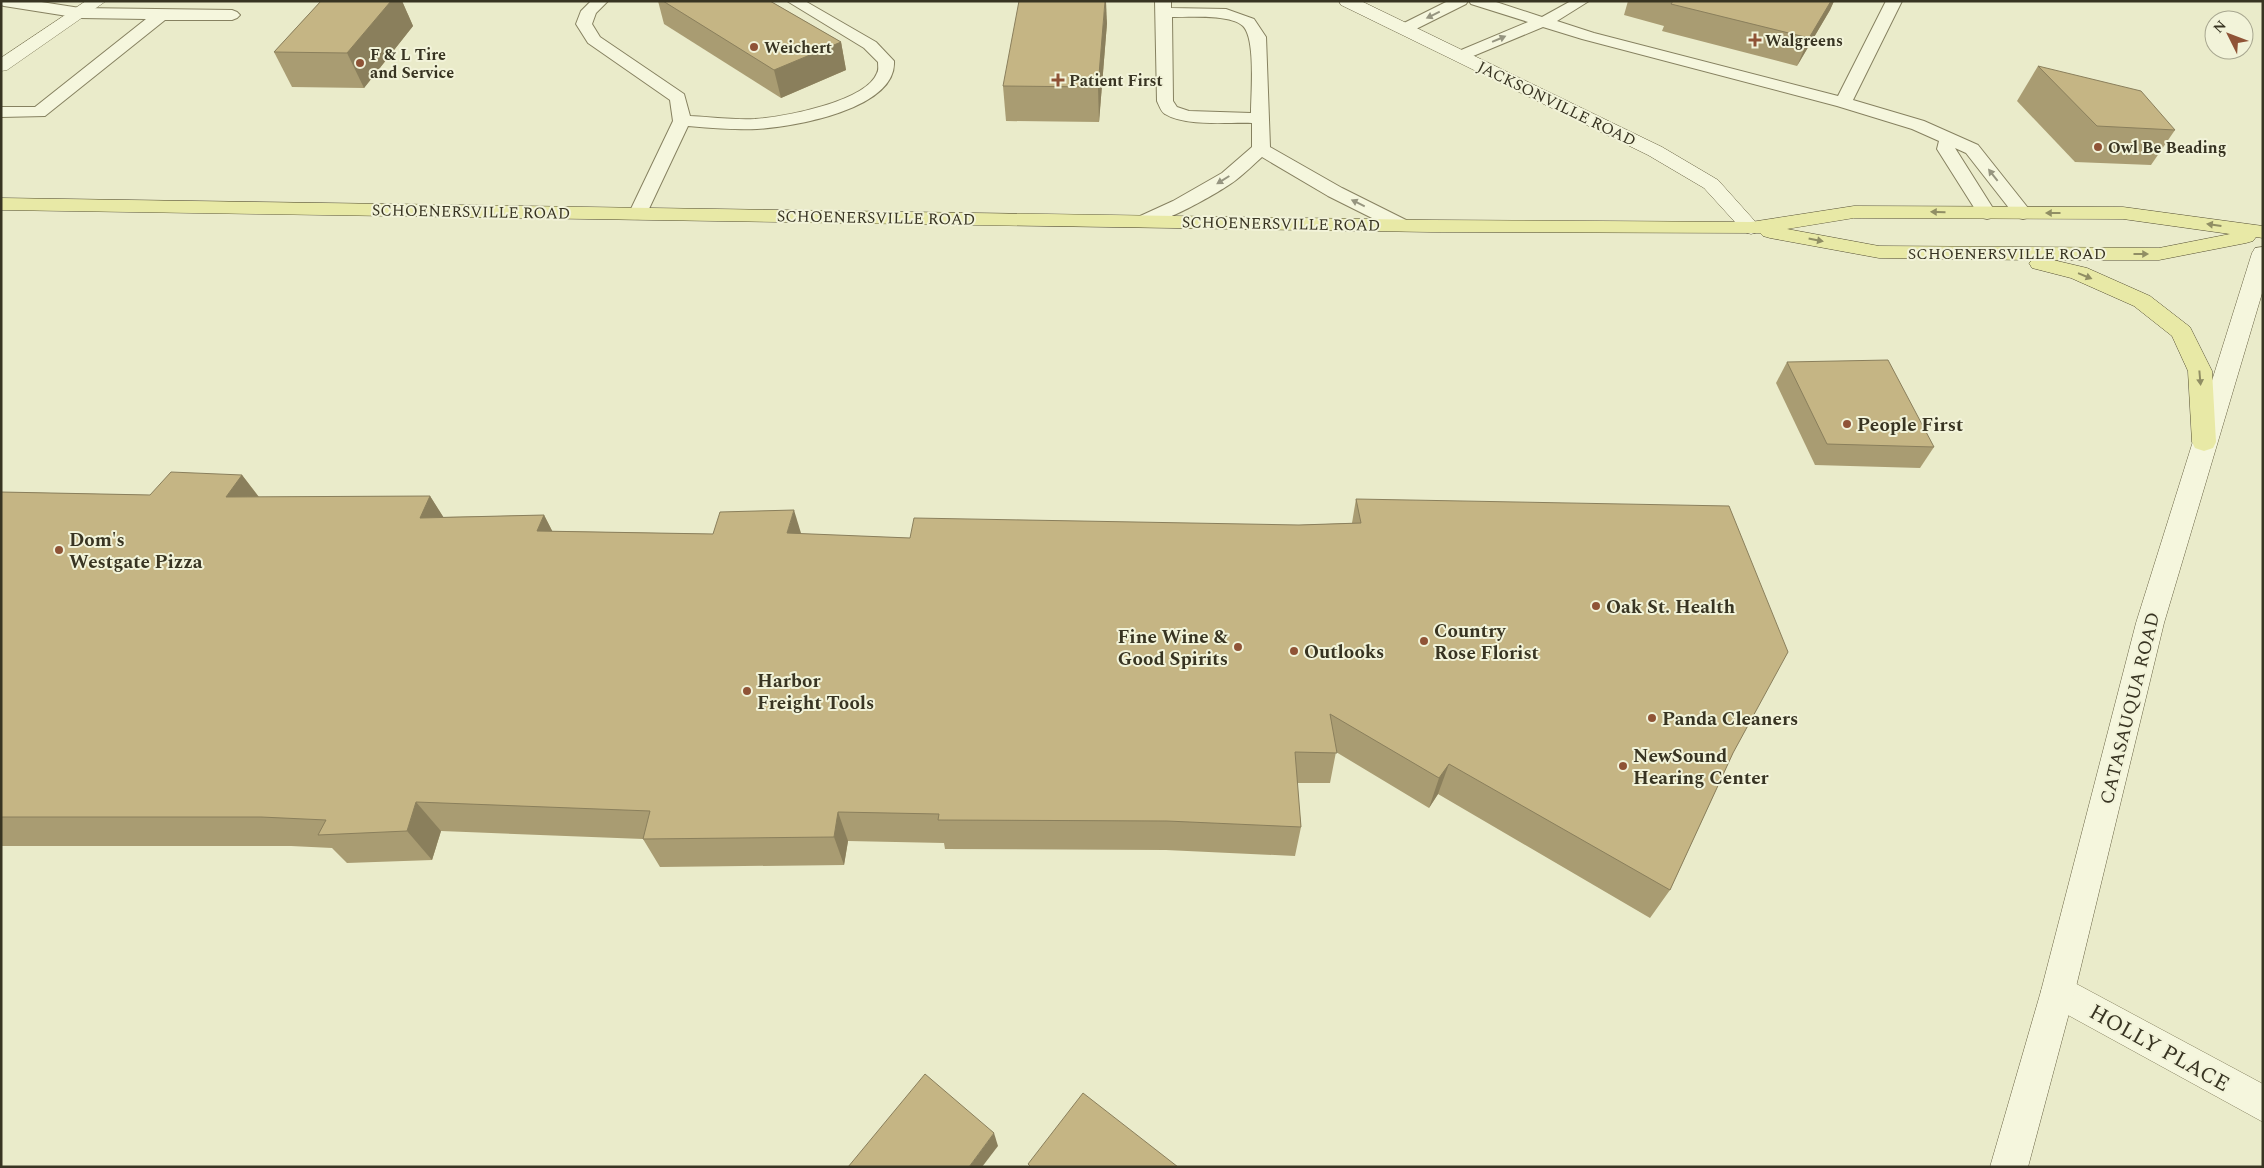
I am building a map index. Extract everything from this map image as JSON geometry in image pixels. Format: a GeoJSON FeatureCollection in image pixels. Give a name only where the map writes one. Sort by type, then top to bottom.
{"type":"FeatureCollection","features":[{"type":"Feature","properties":{"kind":"main road","name":"SCHOENERSVILLE ROAD"},"geometry":{"type":"LineString","coordinates":[[1,204],[1402,225],[1751,228],[1854,212],[2124,213],[2263,233]]}},
{"type":"Feature","properties":{"kind":"main road","name":"SCHOENERSVILLE ROAD"},"geometry":{"type":"LineString","coordinates":[[1751,228],[1879,252],[2158,254],[2263,233]]}},
{"type":"Feature","properties":{"kind":"main road"},"geometry":{"type":"LineString","coordinates":[[2004,253],[2079,273],[2142,301],[2182,332],[2200,371],[2204,442]]}},
{"type":"Feature","properties":{"kind":"street"},"geometry":{"type":"LineString","coordinates":[[1,66],[98,1]]}},
{"type":"Feature","properties":{"kind":"street","name":"JACKSONVILLE ROAD"},"geometry":{"type":"LineString","coordinates":[[1347,1],[1655,150],[1711,184],[1751,228]]}},
{"type":"Feature","properties":{"kind":"street","name":"CATASAUQUA ROAD"},"geometry":{"type":"LineString","coordinates":[[2009,1167],[2058,991],[2150,623],[2263,253]]}},
{"type":"Feature","properties":{"kind":"street","name":"HOLLY PLACE"},"geometry":{"type":"LineString","coordinates":[[2058,991],[2263,1104]]}},
{"type":"Feature","properties":{"kind":"lane"},"geometry":{"type":"LineString","coordinates":[[4,1],[80,13],[232,15]]}},
{"type":"Feature","properties":{"kind":"lane"},"geometry":{"type":"LineString","coordinates":[[601,1],[588,11],[584,24],[594,40],[678,98],[682,120],[638,213]]}},
{"type":"Feature","properties":{"kind":"lane"},"geometry":{"type":"LineString","coordinates":[[682,120],[764,124],[813,115],[844,105],[876,88],[886,73],[886,62],[870,45],[794,1]]}},
{"type":"Feature","properties":{"kind":"lane"},"geometry":{"type":"LineString","coordinates":[[1404,29],[1461,1]]}},
{"type":"Feature","properties":{"kind":"lane"},"geometry":{"type":"LineString","coordinates":[[1476,1],[1539,22],[1842,102],[1918,125],[1972,149],[2023,213]]}},
{"type":"Feature","properties":{"kind":"lane"},"geometry":{"type":"LineString","coordinates":[[1460,56],[1559,15],[1582,1]]}},
{"type":"Feature","properties":{"kind":"lane"},"geometry":{"type":"LineString","coordinates":[[1842,102],[1894,1]]}},
{"type":"Feature","properties":{"kind":"lane"},"geometry":{"type":"LineString","coordinates":[[1259,118],[1187,116],[1170,110],[1165,101],[1164,7],[1226,14],[1248,22],[1258,37],[1260,149]]}},
{"type":"Feature","properties":{"kind":"lane"},"geometry":{"type":"LineString","coordinates":[[1,112],[39,112],[161,15]]}},
{"type":"Feature","properties":{"kind":"lane"},"geometry":{"type":"LineString","coordinates":[[1948,139],[1946,149],[1987,213]]}},
{"type":"Feature","properties":{"kind":"lane"},"geometry":{"type":"LineString","coordinates":[[1145,221],[1180,205],[1228,177],[1260,149]]}},
{"type":"Feature","properties":{"kind":"lane"},"geometry":{"type":"LineString","coordinates":[[1260,149],[1336,192],[1402,225]]}},
{"type":"Feature","properties":{"kind":"building"},"geometry":{"type":"Polygon","coordinates":[[[321,1],[391,1],[347,53],[274,52],[321,1]]]}},
{"type":"Feature","properties":{"kind":"building"},"geometry":{"type":"Polygon","coordinates":[[[663,1],[770,1],[841,42],[774,70],[663,1]]]}},
{"type":"Feature","properties":{"kind":"building","name":"Patient First"},"geometry":{"type":"Polygon","coordinates":[[[1019,1],[1105,1],[1098,87],[1003,86],[1019,1]]]}},
{"type":"Feature","properties":{"kind":"building"},"geometry":{"type":"Polygon","coordinates":[[[1673,1],[1831,1],[1809,38],[1671,4],[1673,1]]]}},
{"type":"Feature","properties":{"kind":"building"},"geometry":{"type":"Polygon","coordinates":[[[2038,66],[2141,91],[2175,130],[2097,126],[2038,66]]]}},
{"type":"Feature","properties":{"kind":"building"},"geometry":{"type":"Polygon","coordinates":[[[1888,360],[1934,447],[1827,444],[1787,362],[1888,360]]]}},
{"type":"Feature","properties":{"kind":"building"},"geometry":{"type":"Polygon","coordinates":[[[171,472],[242,475],[226,497],[430,496],[420,518],[544,515],[537,531],[713,534],[720,512],[794,510],[787,533],[910,538],[914,518],[1299,525],[1361,523],[1356,499],[1729,506],[1788,652],[1733,753],[1670,890],[1449,764],[1439,778],[1330,714],[1337,753],[1295,752],[1301,827],[1167,821],[938,820],[939,814],[838,812],[834,837],[643,839],[650,811],[416,802],[407,831],[318,835],[326,820],[261,817],[1,817],[1,492],[150,495],[171,472]]]}},
{"type":"Feature","properties":{"kind":"building"},"geometry":{"type":"Polygon","coordinates":[[[925,1074],[994,1133],[969,1167],[848,1167],[925,1074]]]}},
{"type":"Feature","properties":{"kind":"building"},"geometry":{"type":"Polygon","coordinates":[[[1083,1093],[1178,1167],[1031,1167],[1028,1164],[1083,1093]]]}},
{"type":"Feature","properties":{"kind":"place","name":"Walgreens"},"geometry":{"type":"Point","coordinates":[1755,40]}},
{"type":"Feature","properties":{"kind":"place","name":"Weichert"},"geometry":{"type":"Point","coordinates":[754,47]}},
{"type":"Feature","properties":{"kind":"place","name":"F & L Tire and Service"},"geometry":{"type":"Point","coordinates":[360,63]}},
{"type":"Feature","properties":{"kind":"place","name":"Patient First"},"geometry":{"type":"Point","coordinates":[1058,80]}},
{"type":"Feature","properties":{"kind":"place","name":"Owl Be Beading"},"geometry":{"type":"Point","coordinates":[2098,147]}},
{"type":"Feature","properties":{"kind":"place","name":"People First"},"geometry":{"type":"Point","coordinates":[1847,424]}},
{"type":"Feature","properties":{"kind":"place","name":"Dom's Westgate Pizza"},"geometry":{"type":"Point","coordinates":[59,550]}},
{"type":"Feature","properties":{"kind":"place","name":"Oak St. Health"},"geometry":{"type":"Point","coordinates":[1596,606]}},
{"type":"Feature","properties":{"kind":"place","name":"Country Rose Florist"},"geometry":{"type":"Point","coordinates":[1424,641]}},
{"type":"Feature","properties":{"kind":"place","name":"Fine Wine & Good Spirits"},"geometry":{"type":"Point","coordinates":[1238,647]}},
{"type":"Feature","properties":{"kind":"place","name":"Outlooks"},"geometry":{"type":"Point","coordinates":[1294,651]}},
{"type":"Feature","properties":{"kind":"place","name":"Harbor Freight Tools"},"geometry":{"type":"Point","coordinates":[747,691]}},
{"type":"Feature","properties":{"kind":"place","name":"Panda Cleaners"},"geometry":{"type":"Point","coordinates":[1652,718]}},
{"type":"Feature","properties":{"kind":"place","name":"NewSound Hearing Center"},"geometry":{"type":"Point","coordinates":[1623,766]}}]}
